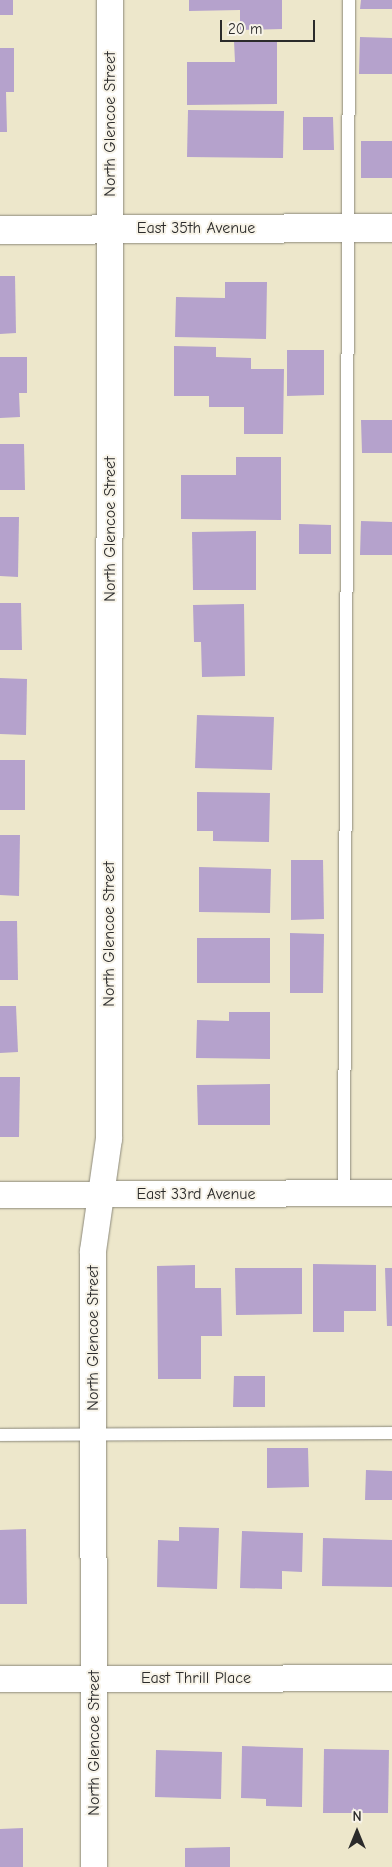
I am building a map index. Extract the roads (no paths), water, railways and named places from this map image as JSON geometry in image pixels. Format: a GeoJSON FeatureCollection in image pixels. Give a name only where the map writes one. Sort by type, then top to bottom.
{"type":"FeatureCollection","features":[{"type":"Feature","properties":{"kind":"street","name":"North Glencoe Street"},"geometry":{"type":"LineString","coordinates":[[94,1867],[92,1251],[109,1139],[110,0]]}},
{"type":"Feature","properties":{"kind":"street","name":"East 35th Avenue"},"geometry":{"type":"LineString","coordinates":[[0,230],[392,228]]}},
{"type":"Feature","properties":{"kind":"street","name":"East 33rd Avenue"},"geometry":{"type":"LineString","coordinates":[[0,1195],[392,1193]]}},
{"type":"Feature","properties":{"kind":"street","name":"East Thrill Place"},"geometry":{"type":"LineString","coordinates":[[0,1679],[392,1678]]}},
{"type":"Feature","properties":{"kind":"lane"},"geometry":{"type":"LineString","coordinates":[[344,1193],[349,0]]}},
{"type":"Feature","properties":{"kind":"lane"},"geometry":{"type":"LineString","coordinates":[[0,1435],[392,1434]]}}]}
